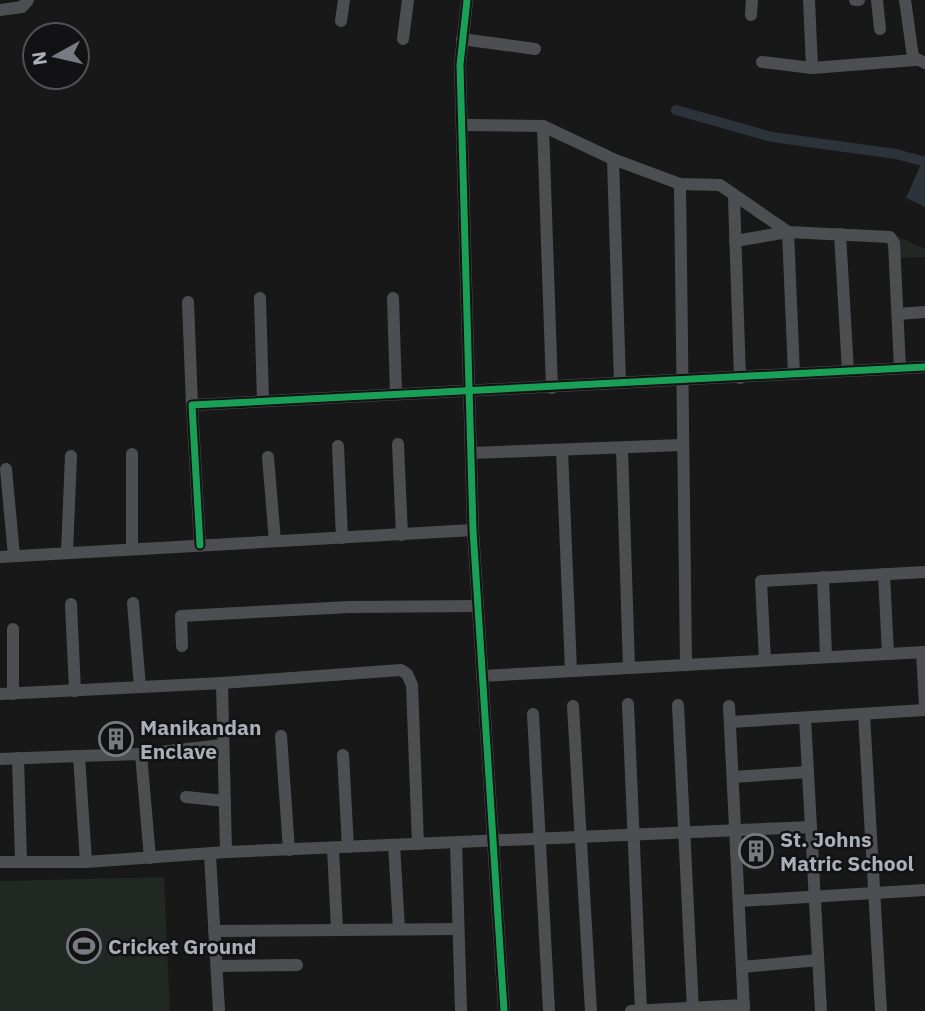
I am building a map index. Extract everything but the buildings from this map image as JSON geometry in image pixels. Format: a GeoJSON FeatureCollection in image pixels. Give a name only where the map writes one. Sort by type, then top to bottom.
{"type":"FeatureCollection","features":[{"type":"Feature","properties":{"kind":"street"},"geometry":{"type":"LineString","coordinates":[[0,10],[22,7],[28,0]]}},
{"type":"Feature","properties":{"kind":"street"},"geometry":{"type":"LineString","coordinates":[[341,21],[344,0]]}},
{"type":"Feature","properties":{"kind":"street"},"geometry":{"type":"LineString","coordinates":[[403,39],[408,0]]}},
{"type":"Feature","properties":{"kind":"street"},"geometry":{"type":"LineString","coordinates":[[467,0],[462,39],[473,530],[504,1011]]}},
{"type":"Feature","properties":{"kind":"street"},"geometry":{"type":"LineString","coordinates":[[751,15],[752,0]]}},
{"type":"Feature","properties":{"kind":"street"},"geometry":{"type":"LineString","coordinates":[[809,0],[812,68]]}},
{"type":"Feature","properties":{"kind":"street"},"geometry":{"type":"LineString","coordinates":[[877,0],[880,29]]}},
{"type":"Feature","properties":{"kind":"street"},"geometry":{"type":"LineString","coordinates":[[762,62],[812,68],[920,62],[905,0]]}},
{"type":"Feature","properties":{"kind":"street"},"geometry":{"type":"LineString","coordinates":[[462,39],[535,49]]}},
{"type":"Feature","properties":{"kind":"street"},"geometry":{"type":"LineString","coordinates":[[464,125],[543,126],[613,159],[680,184],[720,185],[734,198],[788,232]]}},
{"type":"Feature","properties":{"kind":"street"},"geometry":{"type":"LineString","coordinates":[[543,126],[552,388]]}},
{"type":"Feature","properties":{"kind":"street"},"geometry":{"type":"LineString","coordinates":[[613,159],[620,383]]}},
{"type":"Feature","properties":{"kind":"street"},"geometry":{"type":"LineString","coordinates":[[680,184],[685,665]]}},
{"type":"Feature","properties":{"kind":"street"},"geometry":{"type":"LineString","coordinates":[[734,198],[740,378]]}},
{"type":"Feature","properties":{"kind":"street"},"geometry":{"type":"LineString","coordinates":[[788,232],[794,374]]}},
{"type":"Feature","properties":{"kind":"street"},"geometry":{"type":"LineString","coordinates":[[735,241],[788,232],[890,237],[893,241],[901,368]]}},
{"type":"Feature","properties":{"kind":"street"},"geometry":{"type":"LineString","coordinates":[[840,234],[848,371]]}},
{"type":"Feature","properties":{"kind":"street"},"geometry":{"type":"LineString","coordinates":[[260,298],[263,401]]}},
{"type":"Feature","properties":{"kind":"street"},"geometry":{"type":"LineString","coordinates":[[393,298],[396,393]]}},
{"type":"Feature","properties":{"kind":"street"},"geometry":{"type":"LineString","coordinates":[[188,302],[200,545]]}},
{"type":"Feature","properties":{"kind":"street"},"geometry":{"type":"LineString","coordinates":[[898,314],[925,312]]}},
{"type":"Feature","properties":{"kind":"street"},"geometry":{"type":"LineString","coordinates":[[192,405],[925,367]]}},
{"type":"Feature","properties":{"kind":"street"},"geometry":{"type":"LineString","coordinates":[[398,444],[402,535]]}},
{"type":"Feature","properties":{"kind":"street"},"geometry":{"type":"LineString","coordinates":[[472,453],[682,445]]}},
{"type":"Feature","properties":{"kind":"street"},"geometry":{"type":"LineString","coordinates":[[338,446],[342,538]]}},
{"type":"Feature","properties":{"kind":"street"},"geometry":{"type":"LineString","coordinates":[[622,449],[629,668]]}},
{"type":"Feature","properties":{"kind":"street"},"geometry":{"type":"LineString","coordinates":[[562,450],[571,671]]}},
{"type":"Feature","properties":{"kind":"street"},"geometry":{"type":"LineString","coordinates":[[132,454],[132,547]]}},
{"type":"Feature","properties":{"kind":"street"},"geometry":{"type":"LineString","coordinates":[[68,552],[71,456]]}},
{"type":"Feature","properties":{"kind":"street"},"geometry":{"type":"LineString","coordinates":[[268,457],[275,541]]}},
{"type":"Feature","properties":{"kind":"street"},"geometry":{"type":"LineString","coordinates":[[6,469],[14,556]]}},
{"type":"Feature","properties":{"kind":"street"},"geometry":{"type":"LineString","coordinates":[[0,556],[473,530]]}},
{"type":"Feature","properties":{"kind":"street"},"geometry":{"type":"LineString","coordinates":[[765,660],[761,581],[925,572]]}},
{"type":"Feature","properties":{"kind":"street"},"geometry":{"type":"LineString","coordinates":[[884,574],[888,654]]}},
{"type":"Feature","properties":{"kind":"street"},"geometry":{"type":"LineString","coordinates":[[822,577],[826,657]]}},
{"type":"Feature","properties":{"kind":"street"},"geometry":{"type":"LineString","coordinates":[[133,603],[140,687]]}},
{"type":"Feature","properties":{"kind":"street"},"geometry":{"type":"LineString","coordinates":[[71,604],[75,691]]}},
{"type":"Feature","properties":{"kind":"street"},"geometry":{"type":"LineString","coordinates":[[183,646],[181,616],[350,607],[478,606]]}},
{"type":"Feature","properties":{"kind":"street"},"geometry":{"type":"LineString","coordinates":[[13,629],[6,694],[222,683],[401,670],[407,674],[412,685],[418,845]]}},
{"type":"Feature","properties":{"kind":"street"},"geometry":{"type":"LineString","coordinates":[[482,676],[923,652],[925,708],[730,722]]}},
{"type":"Feature","properties":{"kind":"street"},"geometry":{"type":"LineString","coordinates":[[222,683],[226,852]]}},
{"type":"Feature","properties":{"kind":"street"},"geometry":{"type":"LineString","coordinates":[[628,704],[641,1011]]}},
{"type":"Feature","properties":{"kind":"street"},"geometry":{"type":"LineString","coordinates":[[678,705],[693,1009]]}},
{"type":"Feature","properties":{"kind":"street"},"geometry":{"type":"LineString","coordinates":[[573,706],[591,1011]]}},
{"type":"Feature","properties":{"kind":"street"},"geometry":{"type":"LineString","coordinates":[[631,1011],[744,1008],[729,706]]}},
{"type":"Feature","properties":{"kind":"street"},"geometry":{"type":"LineString","coordinates":[[533,714],[549,1011]]}},
{"type":"Feature","properties":{"kind":"street"},"geometry":{"type":"LineString","coordinates":[[864,714],[881,1011]]}},
{"type":"Feature","properties":{"kind":"street"},"geometry":{"type":"LineString","coordinates":[[805,718],[821,1011]]}},
{"type":"Feature","properties":{"kind":"street"},"geometry":{"type":"LineString","coordinates":[[281,736],[289,850]]}},
{"type":"Feature","properties":{"kind":"street"},"geometry":{"type":"LineString","coordinates":[[0,759],[141,754],[223,745]]}},
{"type":"Feature","properties":{"kind":"street"},"geometry":{"type":"LineString","coordinates":[[141,754],[149,858]]}},
{"type":"Feature","properties":{"kind":"street"},"geometry":{"type":"LineString","coordinates":[[343,755],[348,847]]}},
{"type":"Feature","properties":{"kind":"street"},"geometry":{"type":"LineString","coordinates":[[79,756],[86,862]]}},
{"type":"Feature","properties":{"kind":"street"},"geometry":{"type":"LineString","coordinates":[[18,758],[21,861]]}},
{"type":"Feature","properties":{"kind":"street"},"geometry":{"type":"LineString","coordinates":[[733,777],[808,772]]}},
{"type":"Feature","properties":{"kind":"street"},"geometry":{"type":"LineString","coordinates":[[186,797],[225,801]]}},
{"type":"Feature","properties":{"kind":"street"},"geometry":{"type":"LineString","coordinates":[[0,862],[86,862],[226,852],[580,839],[635,834],[684,835],[811,827]]}},
{"type":"Feature","properties":{"kind":"street"},"geometry":{"type":"LineString","coordinates":[[456,843],[461,1011]]}},
{"type":"Feature","properties":{"kind":"street"},"geometry":{"type":"LineString","coordinates":[[394,845],[399,929]]}},
{"type":"Feature","properties":{"kind":"street"},"geometry":{"type":"LineString","coordinates":[[333,848],[337,930]]}},
{"type":"Feature","properties":{"kind":"street"},"geometry":{"type":"LineString","coordinates":[[210,855],[219,1011]]}},
{"type":"Feature","properties":{"kind":"street"},"geometry":{"type":"LineString","coordinates":[[739,901],[925,890]]}},
{"type":"Feature","properties":{"kind":"street"},"geometry":{"type":"LineString","coordinates":[[214,931],[457,929]]}},
{"type":"Feature","properties":{"kind":"street"},"geometry":{"type":"LineString","coordinates":[[742,967],[818,960]]}},
{"type":"Feature","properties":{"kind":"street"},"geometry":{"type":"LineString","coordinates":[[217,966],[298,965]]}},
{"type":"Feature","properties":{"kind":"shaded area"},"geometry":{"type":"Polygon","coordinates":[[[925,155],[925,207],[906,198],[925,155]]]}},
{"type":"Feature","properties":{"kind":"shaded area"},"geometry":{"type":"Polygon","coordinates":[[[897,236],[925,249],[925,257],[898,258],[897,236]]]}},
{"type":"Feature","properties":{"kind":"shaded area","name":"Cricket Ground"},"geometry":{"type":"Polygon","coordinates":[[[164,877],[170,1011],[0,1011],[0,881],[164,877]]]}},
{"type":"Feature","properties":{"kind":"waterway"},"geometry":{"type":"LineString","coordinates":[[676,110],[772,137],[896,154],[922,161]]}},
{"type":"Feature","properties":{"kind":"cycle path"},"geometry":{"type":"LineString","coordinates":[[467,0],[460,65],[473,530],[504,1011]]}},
{"type":"Feature","properties":{"kind":"cycle path"},"geometry":{"type":"LineString","coordinates":[[200,545],[192,405],[925,367]]}},
{"type":"Feature","properties":{"kind":"place","name":"Manikandan Enclave"},"geometry":{"type":"Point","coordinates":[116,739]}},
{"type":"Feature","properties":{"kind":"place","name":"St. Johns Matric School"},"geometry":{"type":"Point","coordinates":[756,851]}},
{"type":"Feature","properties":{"kind":"place","name":"Cricket Ground"},"geometry":{"type":"Point","coordinates":[84,946]}}]}
